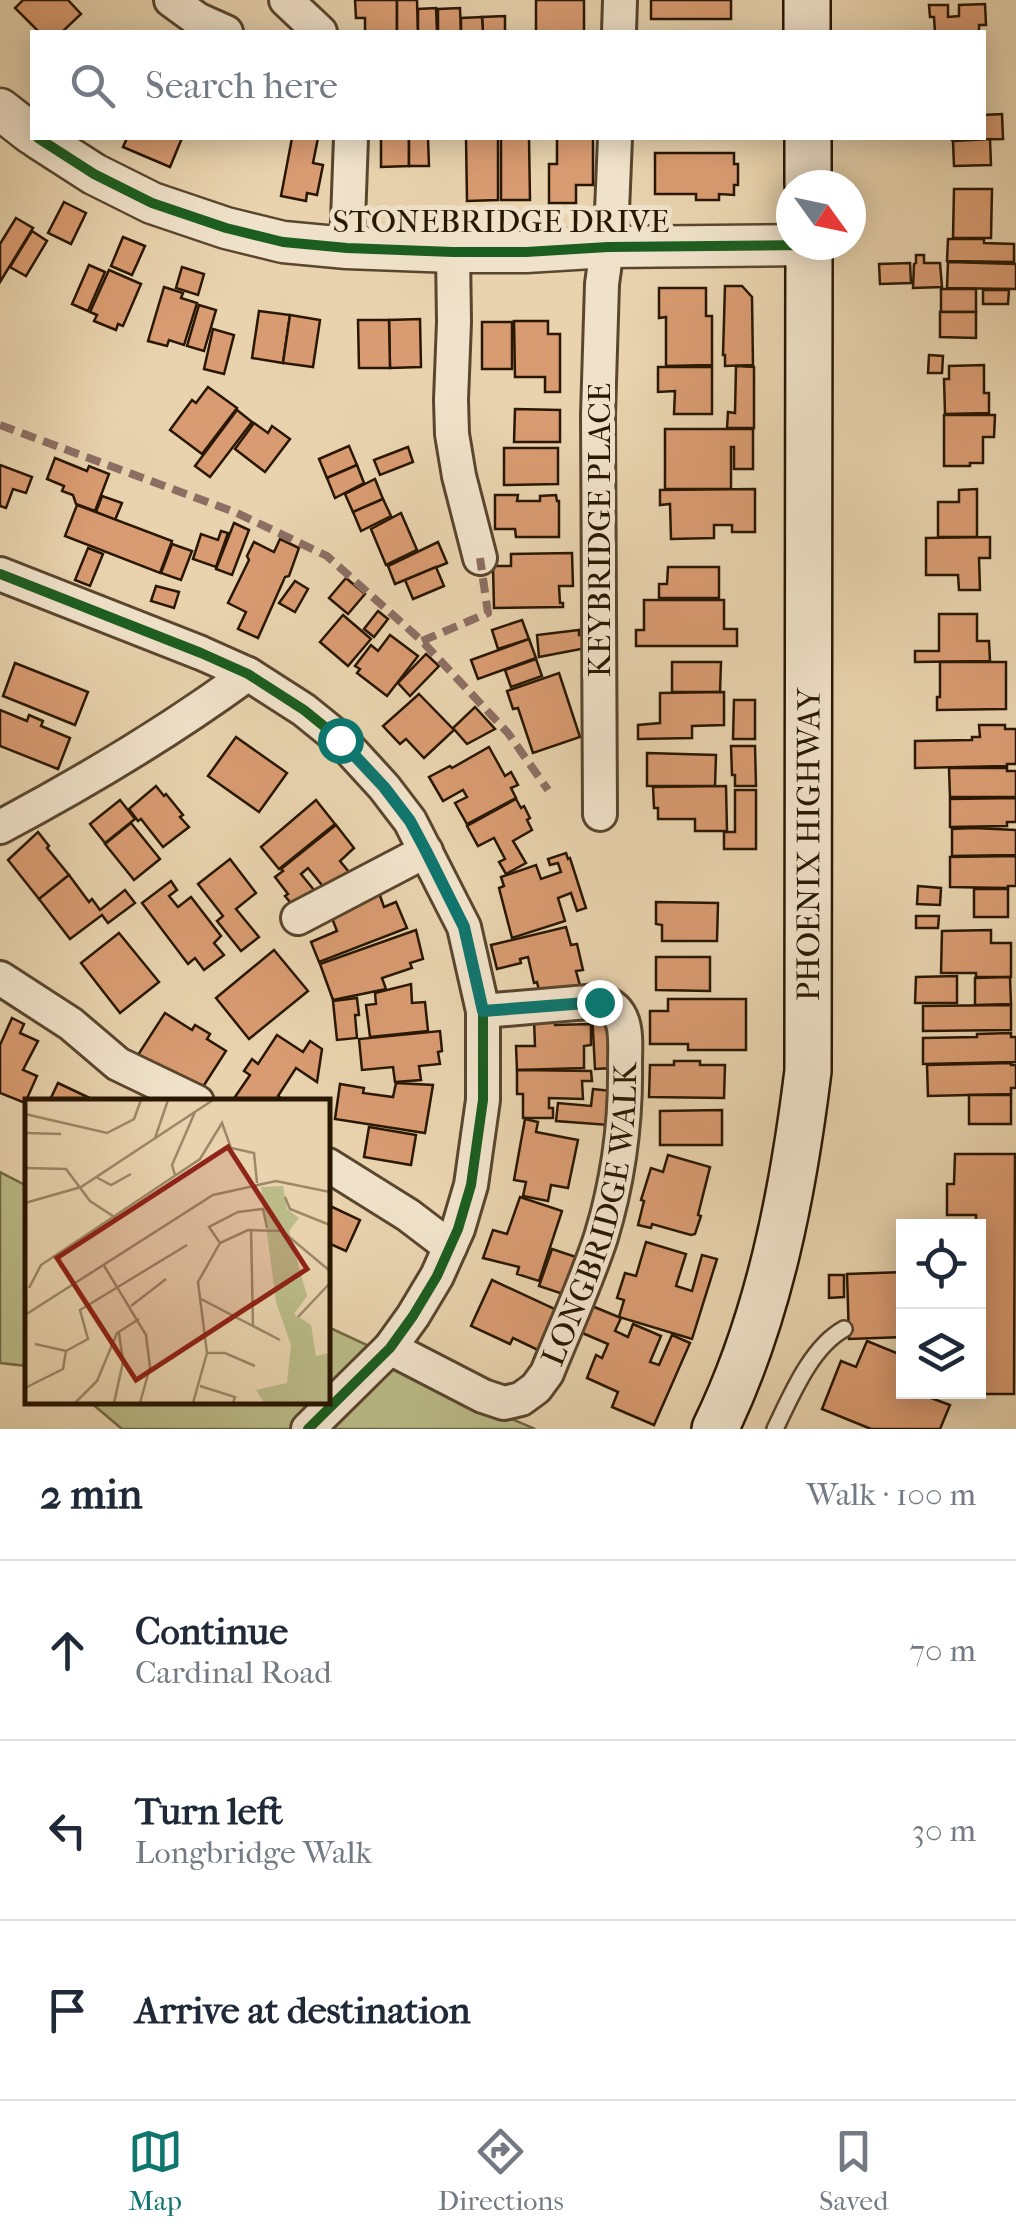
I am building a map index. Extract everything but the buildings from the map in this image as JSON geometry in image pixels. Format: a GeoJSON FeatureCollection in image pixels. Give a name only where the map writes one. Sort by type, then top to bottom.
{"type":"FeatureCollection","features":[{"type":"Feature","properties":{"kind":"main road"},"geometry":{"type":"LineString","coordinates":[[807,0],[807,30]]}},
{"type":"Feature","properties":{"kind":"main road"},"geometry":{"type":"LineString","coordinates":[[808,140],[808,170]]}},
{"type":"Feature","properties":{"kind":"main road","name":"PHOENIX HIGHWAY"},"geometry":{"type":"LineString","coordinates":[[715,1429],[749,1344],[778,1249],[798,1156],[808,1072],[808,260]]}},
{"type":"Feature","properties":{"kind":"street"},"geometry":{"type":"LineString","coordinates":[[171,0],[197,19],[222,30]]}},
{"type":"Feature","properties":{"kind":"street"},"geometry":{"type":"LineString","coordinates":[[286,0],[318,30]]}},
{"type":"Feature","properties":{"kind":"street"},"geometry":{"type":"LineString","coordinates":[[619,30],[620,0]]}},
{"type":"Feature","properties":{"kind":"street","name":"STONEBRIDGE DRIVE"},"geometry":{"type":"LineString","coordinates":[[0,108],[30,132]]}},
{"type":"Feature","properties":{"kind":"street","name":"STONEBRIDGE DRIVE"},"geometry":{"type":"LineString","coordinates":[[41,140],[94,174],[152,203],[283,242],[453,252],[776,245]]}},
{"type":"Feature","properties":{"kind":"street"},"geometry":{"type":"LineString","coordinates":[[348,248],[351,140]]}},
{"type":"Feature","properties":{"kind":"street","name":"KEYBRIDGE PLACE"},"geometry":{"type":"LineString","coordinates":[[600,814],[598,415],[602,284],[615,140]]}},
{"type":"Feature","properties":{"kind":"street"},"geometry":{"type":"LineString","coordinates":[[453,252],[452,434],[458,476],[480,558]]}},
{"type":"Feature","properties":{"kind":"street"},"geometry":{"type":"LineString","coordinates":[[0,574],[248,674],[304,710],[340,740],[410,821],[464,927],[483,1011],[482,1100],[467,1200],[429,1289],[390,1348],[308,1429]]}},
{"type":"Feature","properties":{"kind":"street"},"geometry":{"type":"LineString","coordinates":[[0,827],[184,720],[248,674]]}},
{"type":"Feature","properties":{"kind":"street"},"geometry":{"type":"LineString","coordinates":[[298,918],[426,851]]}},
{"type":"Feature","properties":{"kind":"street"},"geometry":{"type":"LineString","coordinates":[[0,978],[71,1024],[118,1064],[191,1099]]}},
{"type":"Feature","properties":{"kind":"street","name":"LONGBRIDGE WALK"},"geometry":{"type":"LineString","coordinates":[[390,1348],[483,1396],[504,1403],[522,1400],[548,1372],[601,1238],[621,1154],[625,1024],[610,1004],[599,1002],[483,1011]]}},
{"type":"Feature","properties":{"kind":"street"},"geometry":{"type":"LineString","coordinates":[[330,1166],[408,1215],[450,1247]]}},
{"type":"Feature","properties":{"kind":"lane"},"geometry":{"type":"LineString","coordinates":[[775,1429],[818,1350],[844,1329]]}},
{"type":"Feature","properties":{"kind":"green space"},"geometry":{"type":"Polygon","coordinates":[[[0,1172],[25,1185],[25,1366],[0,1363],[0,1172]]]}},
{"type":"Feature","properties":{"kind":"green space"},"geometry":{"type":"Polygon","coordinates":[[[330,1328],[367,1345],[396,1369],[535,1429],[122,1429],[92,1404],[330,1404],[330,1328]]]}},
{"type":"Feature","properties":{"kind":"marked path"},"geometry":{"type":"LineString","coordinates":[[0,425],[237,513],[327,556],[422,641],[508,733],[548,790]]}},
{"type":"Feature","properties":{"kind":"marked path"},"geometry":{"type":"LineString","coordinates":[[422,641],[488,613],[480,558]]}},
{"type":"Feature","properties":{"kind":"cycle path"},"geometry":{"type":"LineString","coordinates":[[41,140],[94,174],[152,203],[283,242],[453,252],[776,245]]}},
{"type":"Feature","properties":{"kind":"cycle path"},"geometry":{"type":"LineString","coordinates":[[0,574],[248,674],[304,710],[341,740],[410,821],[464,927],[483,1011],[483,1100],[471,1185],[458,1229],[437,1276],[390,1348],[308,1429]]}},
{"type":"Feature","properties":{"kind":"route"},"geometry":{"type":"LineString","coordinates":[[340,740],[384,787],[410,821],[426,851],[464,927],[483,1011],[599,1002]]}}]}
